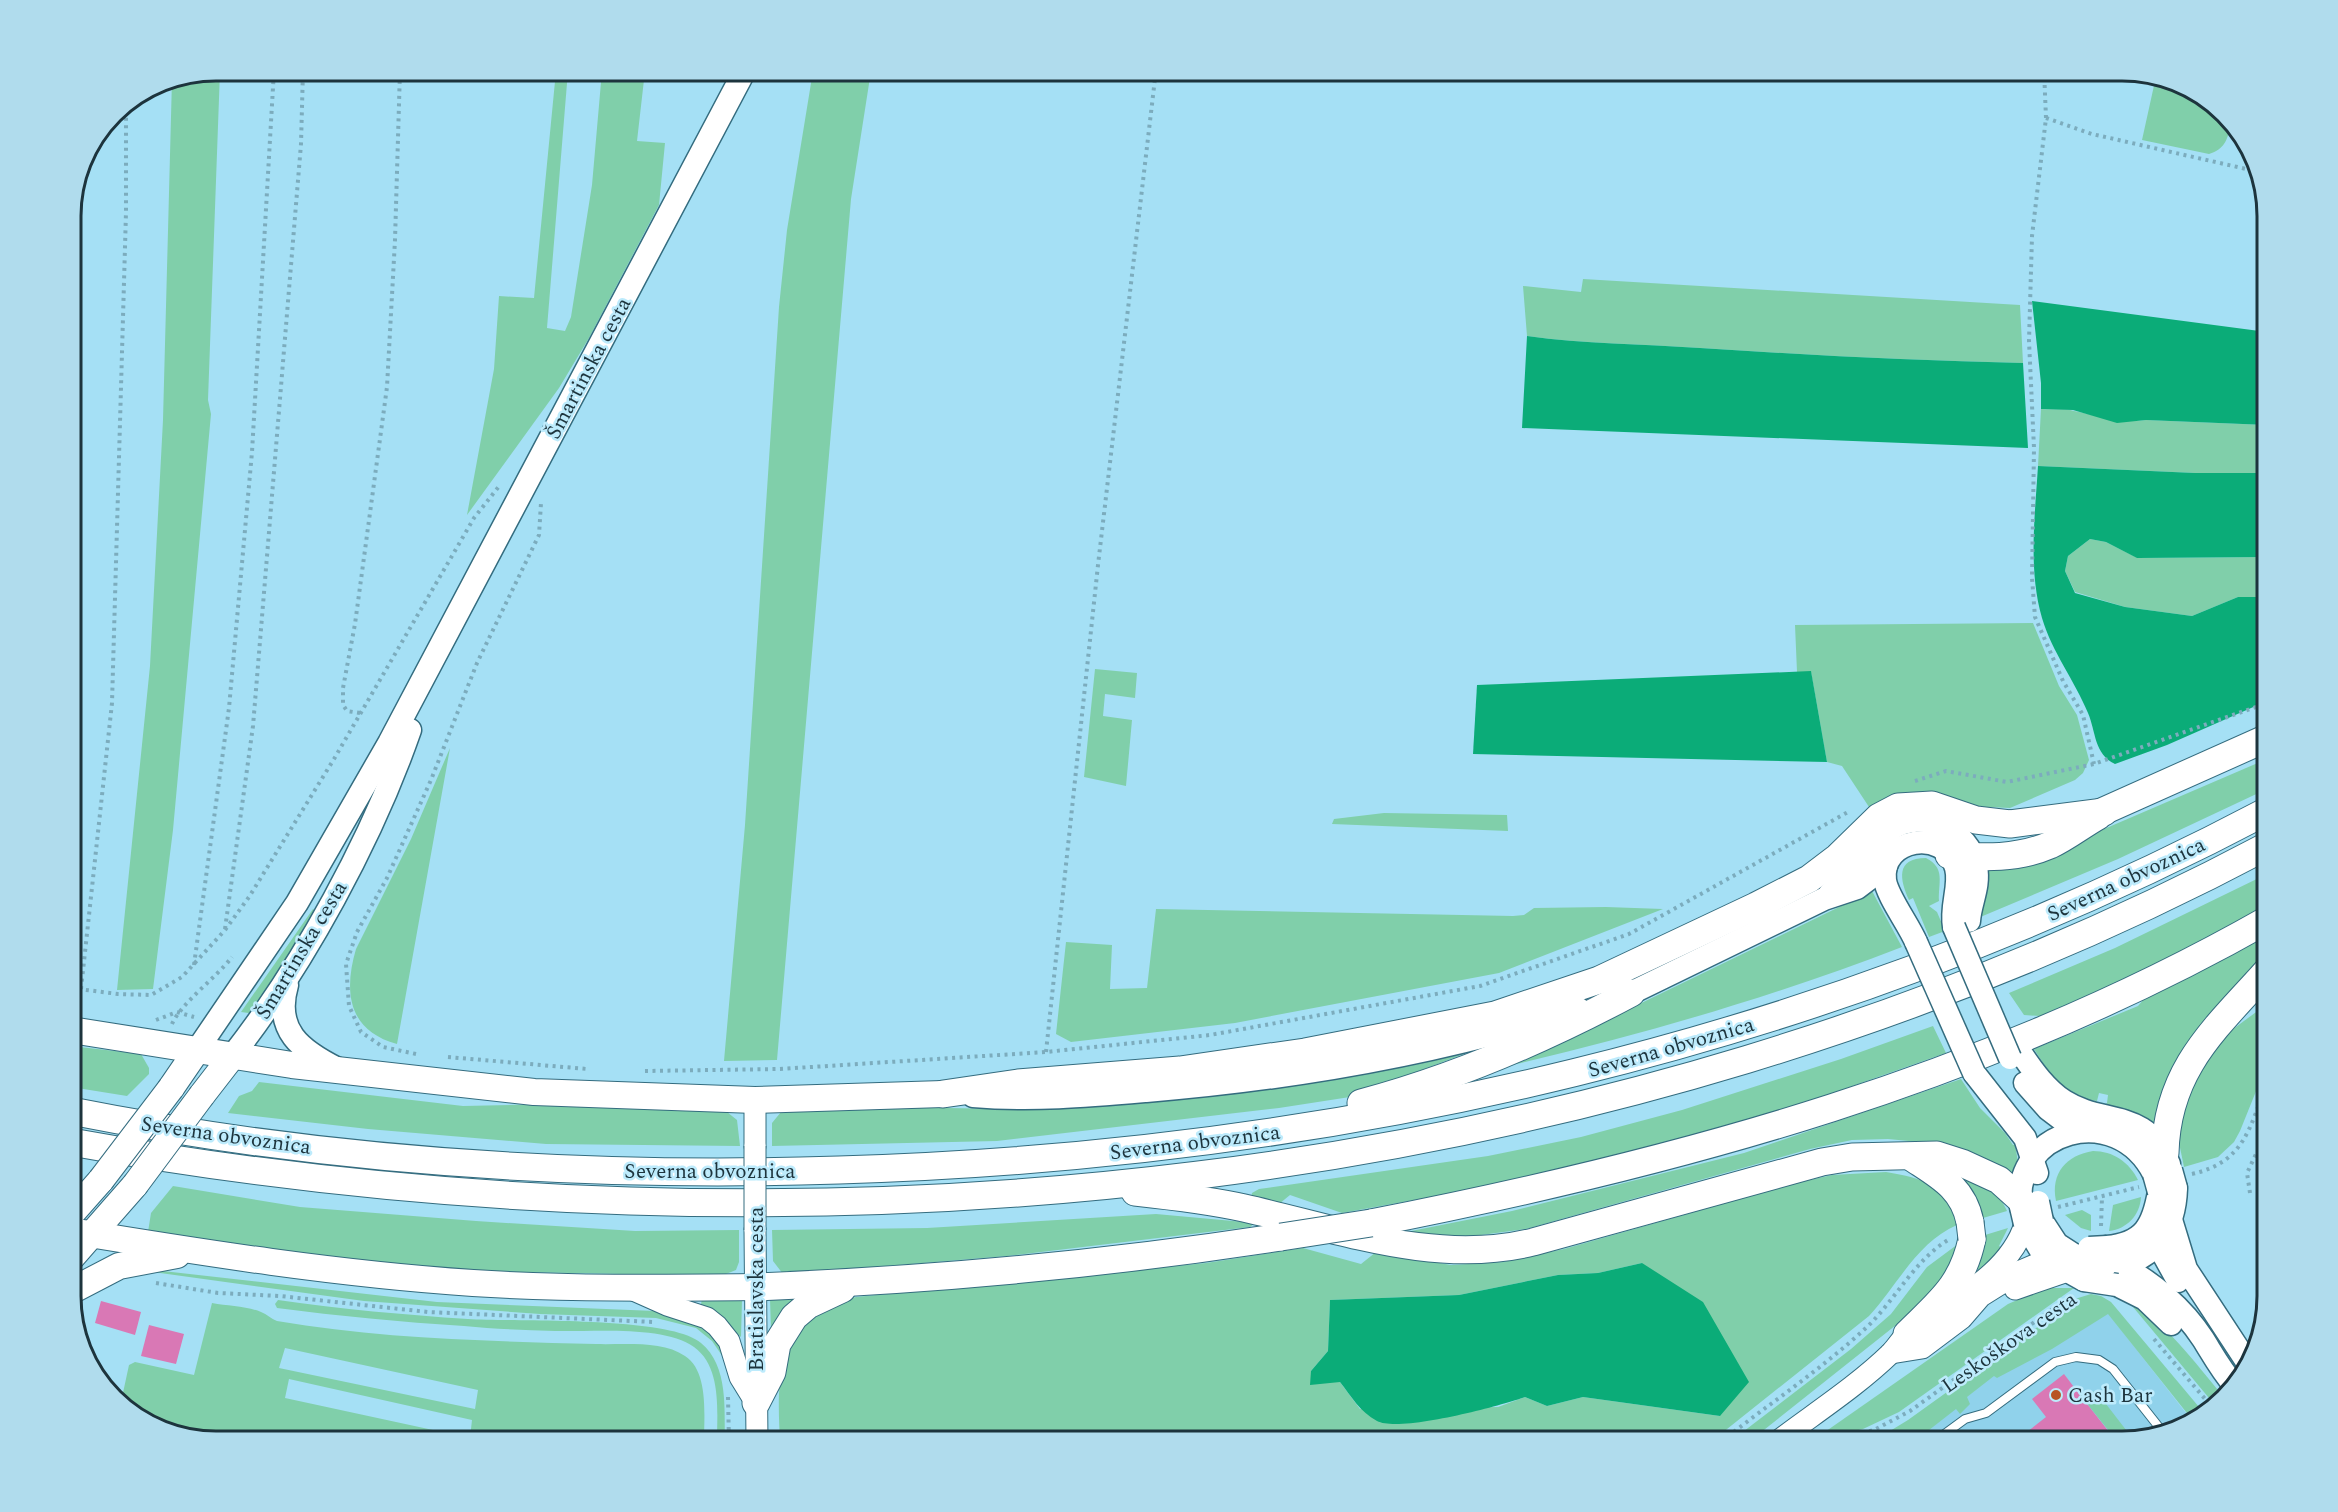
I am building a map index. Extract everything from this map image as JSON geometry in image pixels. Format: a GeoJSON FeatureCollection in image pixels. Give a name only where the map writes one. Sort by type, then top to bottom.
{"type":"FeatureCollection","features":[{"type":"Feature","properties":{"kind":"highway"},"geometry":{"type":"LineString","coordinates":[[1959,849],[2014,855],[2050,845],[2104,812],[2257,743]]}},
{"type":"Feature","properties":{"kind":"highway"},"geometry":{"type":"LineString","coordinates":[[943,1094],[1018,1083],[1180,1070],[1282,1056],[1495,1015],[1599,980],[1767,901],[1809,879],[1838,857],[1880,817],[1898,807],[1932,805],[1976,820],[2010,824],[2104,812]]}},
{"type":"Feature","properties":{"kind":"highway","name":"Severna obvoznica"},"geometry":{"type":"LineString","coordinates":[[81,1114],[228,1137],[357,1153],[518,1166],[682,1172],[810,1171],[1004,1163],[1221,1140],[1363,1119],[1519,1088],[1638,1058],[1775,1018],[1900,975],[2019,928],[2135,877],[2257,816]]}},
{"type":"Feature","properties":{"kind":"highway","name":"Severna obvoznica"},"geometry":{"type":"LineString","coordinates":[[81,1144],[293,1176],[532,1197],[787,1203],[915,1199],[1080,1187],[1298,1160],[1407,1142],[1514,1120],[1723,1066],[1881,1014],[2036,954],[2137,910],[2257,851]]}},
{"type":"Feature","properties":{"kind":"highway"},"geometry":{"type":"LineString","coordinates":[[755,1287],[860,1283],[1097,1262],[1371,1223],[1561,1185],[1751,1134],[1909,1082],[2095,1008],[2169,974],[2257,926]]}},
{"type":"Feature","properties":{"kind":"highway"},"geometry":{"type":"LineString","coordinates":[[2166,1177],[2167,1120],[2175,1092],[2197,1051],[2257,982]]}},
{"type":"Feature","properties":{"kind":"highway"},"geometry":{"type":"LineString","coordinates":[[1221,1140],[1391,1095],[1482,1063],[1566,1028],[1631,993]]}},
{"type":"Feature","properties":{"kind":"highway"},"geometry":{"type":"LineString","coordinates":[[1080,1187],[1182,1197],[1398,1244],[1468,1251],[1502,1249],[1553,1237],[1822,1162],[1852,1157],[1936,1155],[1962,1163],[1999,1180],[2034,1210]]}},
{"type":"Feature","properties":{"kind":"highway"},"geometry":{"type":"LineString","coordinates":[[1899,1343],[1959,1279],[1966,1266],[1965,1203],[1951,1184],[1911,1157]]}},
{"type":"Feature","properties":{"kind":"highway"},"geometry":{"type":"LineString","coordinates":[[756,1403],[772,1372],[777,1344],[794,1317],[821,1298],[860,1283]]}},
{"type":"Feature","properties":{"kind":"main road","name":"Šmartinska cesta"},"geometry":{"type":"LineString","coordinates":[[81,1203],[171,1088],[297,903],[432,666],[739,81]]}},
{"type":"Feature","properties":{"kind":"main road","name":"Šmartinska cesta"},"geometry":{"type":"LineString","coordinates":[[81,1232],[135,1185],[290,976],[374,816],[405,744],[432,666]]}},
{"type":"Feature","properties":{"kind":"main road"},"geometry":{"type":"LineString","coordinates":[[1824,899],[1867,858],[1880,839],[1900,825],[1924,821],[1937,823],[1959,849],[1977,884],[1961,924],[1972,940],[1987,992],[2015,1056],[2037,1098],[2077,1131]]}},
{"type":"Feature","properties":{"kind":"main road"},"geometry":{"type":"LineString","coordinates":[[81,1032],[344,1072],[534,1092],[755,1100],[943,1094],[1016,1100],[1182,1088],[1257,1080],[1476,1040],[1631,993],[1824,899],[1857,888],[1886,866],[1898,850],[1917,841],[1959,849]]}},
{"type":"Feature","properties":{"kind":"main road"},"geometry":{"type":"LineString","coordinates":[[1886,866],[1885,882],[1889,892],[1916,942],[1974,1073],[2018,1127],[2034,1160],[2034,1210],[2088,1266],[2145,1299],[2193,1347],[2215,1363],[2228,1378]]}},
{"type":"Feature","properties":{"kind":"main road"},"geometry":{"type":"LineString","coordinates":[[290,976],[282,1005],[286,1025],[299,1044],[317,1059],[344,1072]]}},
{"type":"Feature","properties":{"kind":"main road"},"geometry":{"type":"LineString","coordinates":[[2015,1056],[2064,1101],[2084,1110],[2122,1118],[2134,1124],[2166,1177],[2160,1230],[2194,1305],[2232,1342],[2243,1356]]}},
{"type":"Feature","properties":{"kind":"main road"},"geometry":{"type":"LineString","coordinates":[[2034,1160],[2051,1142],[2077,1131],[2105,1131],[2125,1140],[2141,1152],[2166,1177]]}},
{"type":"Feature","properties":{"kind":"main road"},"geometry":{"type":"LineString","coordinates":[[2088,1266],[2135,1239],[2160,1230]]}},
{"type":"Feature","properties":{"kind":"main road"},"geometry":{"type":"LineString","coordinates":[[81,1232],[194,1251],[405,1278],[631,1289],[755,1287]]}},
{"type":"Feature","properties":{"kind":"main road"},"geometry":{"type":"LineString","coordinates":[[81,1286],[119,1266],[194,1251]]}},
{"type":"Feature","properties":{"kind":"street","name":"Bratislavska cesta"},"geometry":{"type":"LineString","coordinates":[[755,1100],[757,1431]]}},
{"type":"Feature","properties":{"kind":"street"},"geometry":{"type":"LineString","coordinates":[[1791,1431],[1899,1343],[1986,1277],[2012,1250],[2034,1210]]}},
{"type":"Feature","properties":{"kind":"street"},"geometry":{"type":"LineString","coordinates":[[1899,1343],[1922,1348],[1962,1318],[1981,1296],[2088,1266]]}},
{"type":"Feature","properties":{"kind":"street"},"geometry":{"type":"LineString","coordinates":[[631,1289],[667,1305],[707,1317],[717,1326],[729,1341],[740,1377],[756,1403]]}},
{"type":"Feature","properties":{"kind":"lane"},"geometry":{"type":"LineString","coordinates":[[2220,1023],[2257,998]]}},
{"type":"Feature","properties":{"kind":"lane"},"geometry":{"type":"LineString","coordinates":[[1949,1431],[1965,1419],[1986,1413],[2055,1362],[2076,1358],[2099,1360],[2113,1369],[2158,1426]]}},
{"type":"Feature","properties":{"kind":"path"},"geometry":{"type":"LineString","coordinates":[[194,966],[229,708],[253,441],[273,81]]}},
{"type":"Feature","properties":{"kind":"path"},"geometry":{"type":"LineString","coordinates":[[225,930],[253,726],[300,156],[303,81]]}},
{"type":"Feature","properties":{"kind":"path"},"geometry":{"type":"LineString","coordinates":[[361,713],[347,711],[343,705],[343,688],[355,624],[387,387],[395,240],[400,81]]}},
{"type":"Feature","properties":{"kind":"path"},"geometry":{"type":"LineString","coordinates":[[1046,1052],[1097,577],[1155,81]]}},
{"type":"Feature","properties":{"kind":"path"},"geometry":{"type":"LineString","coordinates":[[2044,81],[2046,118],[2032,236],[2029,341],[2034,448],[2032,578],[2036,617],[2063,681],[2083,715],[2094,764]]}},
{"type":"Feature","properties":{"kind":"path"},"geometry":{"type":"LineString","coordinates":[[126,116],[126,212],[112,703],[81,989],[118,994],[151,995],[171,985],[194,966],[225,930],[280,849],[474,518],[505,478]]}},
{"type":"Feature","properties":{"kind":"path"},"geometry":{"type":"LineString","coordinates":[[2046,118],[2092,134],[2249,170]]}},
{"type":"Feature","properties":{"kind":"path"},"geometry":{"type":"LineString","coordinates":[[420,1054],[383,1047],[361,1032],[348,1006],[346,964],[357,932],[387,878],[431,780],[477,663],[539,535],[541,500]]}},
{"type":"Feature","properties":{"kind":"path"},"geometry":{"type":"LineString","coordinates":[[1913,782],[1946,771],[2007,782],[2094,764],[2257,707]]}},
{"type":"Feature","properties":{"kind":"path"},"geometry":{"type":"LineString","coordinates":[[641,1071],[780,1069],[1046,1052],[1210,1035],[1480,986],[1629,934],[1854,809]]}},
{"type":"Feature","properties":{"kind":"path"},"geometry":{"type":"LineString","coordinates":[[441,1057],[594,1070]]}},
{"type":"Feature","properties":{"kind":"path"},"geometry":{"type":"LineString","coordinates":[[2034,1210],[2102,1197],[2166,1177],[2216,1167],[2234,1153],[2245,1139],[2257,1109]]}},
{"type":"Feature","properties":{"kind":"path"},"geometry":{"type":"LineString","coordinates":[[2250,1193],[2247,1173],[2257,1153]]}},
{"type":"Feature","properties":{"kind":"path"},"geometry":{"type":"LineString","coordinates":[[1736,1431],[1862,1332],[1886,1308],[1928,1254],[1965,1233]]}},
{"type":"Feature","properties":{"kind":"path","name":"Leskoškova cesta"},"geometry":{"type":"LineString","coordinates":[[1871,1431],[1910,1411],[2088,1266]]}},
{"type":"Feature","properties":{"kind":"path"},"geometry":{"type":"LineString","coordinates":[[151,1282],[218,1293],[280,1296],[428,1312],[659,1323]]}},
{"type":"Feature","properties":{"kind":"path"},"geometry":{"type":"LineString","coordinates":[[2147,1330],[2206,1401]]}},
{"type":"Feature","properties":{"kind":"path"},"geometry":{"type":"LineString","coordinates":[[728,1394],[729,1431]]}},
{"type":"Feature","properties":{"kind":"shaded area"},"geometry":{"type":"Polygon","coordinates":[[[2097,1299],[2187,1414],[2165,1424],[2140,1430],[1923,1431],[2089,1301],[2097,1299]]]}},
{"type":"Feature","properties":{"kind":"green space"},"geometry":{"type":"Polygon","coordinates":[[[220,81],[208,400],[211,414],[173,830],[153,989],[117,990],[150,666],[163,420],[172,88],[198,82],[220,81]]]}},
{"type":"Feature","properties":{"kind":"green space"},"geometry":{"type":"Polygon","coordinates":[[[555,81],[567,81],[547,328],[565,331],[571,317],[592,185],[601,81],[644,81],[637,141],[665,143],[659,205],[589,338],[559,388],[467,515],[494,369],[499,296],[534,298],[555,81]]]}},
{"type":"Feature","properties":{"kind":"green space"},"geometry":{"type":"Polygon","coordinates":[[[811,81],[869,81],[851,199],[777,1060],[724,1061],[745,825],[779,307],[787,230],[811,81]]]}},
{"type":"Feature","properties":{"kind":"green space"},"geometry":{"type":"Polygon","coordinates":[[[2154,85],[2190,99],[2204,109],[2228,133],[2222,147],[2209,154],[2142,140],[2154,85]]]}},
{"type":"Feature","properties":{"kind":"green space"},"geometry":{"type":"Polygon","coordinates":[[[1583,279],[2020,305],[2023,363],[1821,355],[1591,342],[1527,336],[1523,286],[1581,292],[1583,279]]]}},
{"type":"Feature","properties":{"kind":"green space"},"geometry":{"type":"Polygon","coordinates":[[[2032,301],[2257,331],[2257,425],[2146,420],[2117,423],[2073,410],[2041,409],[2041,383],[2032,301]]]}},
{"type":"Feature","properties":{"kind":"green space"},"geometry":{"type":"Polygon","coordinates":[[[1527,336],[1591,342],[1821,355],[2023,363],[2028,448],[1522,428],[1527,336]]]}},
{"type":"Feature","properties":{"kind":"green space"},"geometry":{"type":"Polygon","coordinates":[[[2041,409],[2070,410],[2127,421],[2257,425],[2257,473],[2195,473],[2038,466],[2041,409]]]}},
{"type":"Feature","properties":{"kind":"green space"},"geometry":{"type":"Polygon","coordinates":[[[2038,466],[2195,473],[2257,473],[2257,557],[2137,558],[2106,542],[2090,539],[2068,556],[2065,571],[2075,593],[2125,607],[2192,616],[2238,597],[2257,597],[2257,705],[2167,745],[2115,764],[2108,760],[2099,748],[2088,713],[2046,631],[2035,581],[2034,523],[2038,466]]]}},
{"type":"Feature","properties":{"kind":"green space"},"geometry":{"type":"Polygon","coordinates":[[[2090,539],[2106,542],[2138,558],[2257,557],[2257,597],[2238,597],[2192,616],[2125,607],[2075,592],[2065,571],[2068,556],[2090,539]]]}},
{"type":"Feature","properties":{"kind":"green space"},"geometry":{"type":"Polygon","coordinates":[[[2033,623],[2059,686],[2077,715],[2089,760],[2083,773],[2075,780],[2010,808],[1965,806],[1871,810],[1842,766],[1827,762],[1811,672],[1797,672],[1795,625],[2033,623]]]}},
{"type":"Feature","properties":{"kind":"green space"},"geometry":{"type":"Polygon","coordinates":[[[1095,669],[1137,673],[1135,698],[1105,694],[1103,716],[1132,720],[1126,786],[1084,777],[1095,669]]]}},
{"type":"Feature","properties":{"kind":"green space"},"geometry":{"type":"Polygon","coordinates":[[[1811,671],[1827,762],[1473,754],[1477,685],[1811,671]]]}},
{"type":"Feature","properties":{"kind":"green space"},"geometry":{"type":"Polygon","coordinates":[[[450,748],[397,1044],[381,1038],[360,1020],[351,995],[352,965],[356,949],[411,839],[450,748]]]}},
{"type":"Feature","properties":{"kind":"green space"},"geometry":{"type":"Polygon","coordinates":[[[2257,763],[2257,794],[2118,859],[1978,918],[1989,878],[1986,878],[1985,868],[2053,851],[2257,763]]]}},
{"type":"Feature","properties":{"kind":"green space"},"geometry":{"type":"Polygon","coordinates":[[[1384,813],[1507,815],[1508,831],[1332,824],[1334,819],[1384,813]]]}},
{"type":"Feature","properties":{"kind":"green space"},"geometry":{"type":"Polygon","coordinates":[[[1926,858],[1939,871],[1939,901],[1929,906],[1937,912],[1945,931],[1929,937],[1913,898],[1909,900],[1902,878],[1905,866],[1909,862],[1926,858]]]}},
{"type":"Feature","properties":{"kind":"green space"},"geometry":{"type":"Polygon","coordinates":[[[2257,879],[2257,913],[2204,942],[2041,1018],[2024,1015],[2009,993],[2115,948],[2257,879]]]}},
{"type":"Feature","properties":{"kind":"green space"},"geometry":{"type":"Polygon","coordinates":[[[1872,891],[1902,947],[1806,982],[1709,1013],[1512,1065],[1511,1062],[1594,1026],[1872,891]]]}},
{"type":"Feature","properties":{"kind":"green space"},"geometry":{"type":"Polygon","coordinates":[[[1534,908],[1663,909],[1499,973],[1235,1023],[1071,1042],[1056,1034],[1066,942],[1112,945],[1110,989],[1147,988],[1156,909],[1513,916],[1524,915],[1534,908]]]}},
{"type":"Feature","properties":{"kind":"green space"},"geometry":{"type":"Polygon","coordinates":[[[313,909],[317,912],[257,1014],[241,1012],[313,909]]]}},
{"type":"Feature","properties":{"kind":"green space"},"geometry":{"type":"Polygon","coordinates":[[[2257,940],[2257,973],[2156,1128],[2103,1106],[2107,1103],[2108,1095],[2099,1093],[2097,1101],[2086,1099],[2067,1090],[2052,1075],[2034,1049],[2138,1006],[2144,999],[2257,940]]]}},
{"type":"Feature","properties":{"kind":"green space"},"geometry":{"type":"Polygon","coordinates":[[[2257,1011],[2257,1089],[2234,1142],[2218,1157],[2184,1167],[2178,1138],[2187,1091],[2225,1035],[2257,1011]]]}},
{"type":"Feature","properties":{"kind":"green space"},"geometry":{"type":"Polygon","coordinates":[[[1933,1026],[1946,1053],[1753,1121],[1530,1179],[1342,1213],[1290,1195],[1279,1204],[1251,1198],[1252,1193],[1259,1189],[1488,1156],[1581,1137],[1682,1110],[1841,1059],[1933,1026]]]}},
{"type":"Feature","properties":{"kind":"green space"},"geometry":{"type":"Polygon","coordinates":[[[81,1047],[141,1054],[149,1068],[149,1074],[127,1096],[81,1089],[81,1047]]]}},
{"type":"Feature","properties":{"kind":"green space"},"geometry":{"type":"Polygon","coordinates":[[[1464,1050],[1464,1054],[1350,1097],[1279,1108],[997,1141],[772,1146],[772,1123],[781,1112],[882,1107],[1051,1108],[1464,1050]]]}},
{"type":"Feature","properties":{"kind":"green space"},"geometry":{"type":"Polygon","coordinates":[[[1961,1079],[1980,1108],[2005,1133],[2013,1145],[2015,1144],[2018,1162],[2014,1175],[2009,1173],[2009,1170],[1988,1161],[1929,1143],[1888,1139],[1852,1140],[1810,1149],[1526,1229],[1466,1237],[1401,1233],[1512,1211],[1744,1153],[1961,1079]]]}},
{"type":"Feature","properties":{"kind":"green space"},"geometry":{"type":"Polygon","coordinates":[[[259,1082],[463,1106],[549,1104],[727,1112],[737,1120],[740,1146],[546,1144],[368,1129],[228,1113],[239,1096],[252,1091],[259,1082]]]}},
{"type":"Feature","properties":{"kind":"green space"},"geometry":{"type":"Polygon","coordinates":[[[2093,1151],[2114,1155],[2130,1168],[2138,1180],[2056,1201],[2056,1182],[2063,1167],[2075,1157],[2093,1151]]]}},
{"type":"Feature","properties":{"kind":"green space"},"geometry":{"type":"Polygon","coordinates":[[[1886,1172],[1912,1177],[1932,1186],[1940,1193],[1947,1201],[1957,1225],[1930,1242],[1919,1253],[1869,1316],[1725,1431],[780,1431],[781,1373],[791,1340],[800,1326],[813,1315],[834,1304],[856,1297],[1206,1263],[1303,1248],[1361,1264],[1376,1252],[1451,1265],[1503,1262],[1564,1249],[1796,1183],[1832,1175],[1886,1172]],[[1642,1263],[1598,1273],[1558,1275],[1459,1295],[1330,1300],[1328,1351],[1311,1371],[1340,1382],[1360,1409],[1498,1407],[1525,1397],[1547,1406],[1583,1397],[1720,1416],[1642,1263]]]}},
{"type":"Feature","properties":{"kind":"green space"},"geometry":{"type":"Polygon","coordinates":[[[1964,1178],[1995,1194],[2007,1211],[1983,1218],[1975,1196],[1964,1178]]]}},
{"type":"Feature","properties":{"kind":"green space"},"geometry":{"type":"Polygon","coordinates":[[[173,1186],[300,1207],[476,1221],[635,1231],[739,1230],[739,1262],[736,1270],[721,1276],[477,1271],[337,1262],[148,1232],[151,1213],[173,1186]]]}},
{"type":"Feature","properties":{"kind":"green space"},"geometry":{"type":"Polygon","coordinates":[[[2141,1197],[2138,1210],[2131,1220],[2116,1230],[2109,1231],[2113,1205],[2141,1197]]]}},
{"type":"Feature","properties":{"kind":"green space"},"geometry":{"type":"Polygon","coordinates":[[[2082,1210],[2091,1215],[2091,1231],[2081,1228],[2065,1215],[2082,1210]]]}},
{"type":"Feature","properties":{"kind":"green space"},"geometry":{"type":"Polygon","coordinates":[[[1156,1214],[1255,1223],[1250,1227],[1007,1256],[791,1274],[783,1274],[773,1261],[772,1230],[927,1228],[1156,1214]]]}},
{"type":"Feature","properties":{"kind":"green space"},"geometry":{"type":"Polygon","coordinates":[[[2008,1228],[1999,1246],[2002,1248],[1977,1273],[1981,1251],[1984,1250],[1985,1235],[2008,1228]]]}},
{"type":"Feature","properties":{"kind":"green space"},"geometry":{"type":"Polygon","coordinates":[[[1958,1244],[1955,1258],[1925,1302],[1763,1431],[1744,1431],[1851,1349],[1891,1314],[1927,1267],[1958,1244]]]}},
{"type":"Feature","properties":{"kind":"green space"},"geometry":{"type":"Polygon","coordinates":[[[1642,1263],[1703,1302],[1749,1382],[1720,1416],[1583,1397],[1547,1406],[1525,1397],[1450,1417],[1406,1424],[1389,1424],[1377,1421],[1366,1413],[1340,1382],[1310,1385],[1311,1371],[1328,1351],[1330,1300],[1459,1295],[1558,1275],[1598,1273],[1642,1263]]]}},
{"type":"Feature","properties":{"kind":"green space"},"geometry":{"type":"Polygon","coordinates":[[[154,1270],[437,1302],[655,1311],[704,1326],[722,1347],[723,1357],[712,1341],[696,1328],[656,1318],[540,1314],[364,1301],[153,1272],[154,1270]]]}},
{"type":"Feature","properties":{"kind":"green space"},"geometry":{"type":"Polygon","coordinates":[[[2045,1288],[2074,1288],[1899,1412],[1863,1429],[1826,1431],[2008,1304],[2045,1288]]]}},
{"type":"Feature","properties":{"kind":"green space"},"geometry":{"type":"Polygon","coordinates":[[[2091,1294],[2101,1296],[2111,1302],[2199,1407],[2187,1414],[2108,1314],[2052,1349],[1997,1378],[1994,1376],[1967,1397],[1970,1404],[1960,1414],[1956,1409],[1928,1431],[1890,1431],[1908,1420],[2078,1298],[2091,1294]]]}},
{"type":"Feature","properties":{"kind":"green space"},"geometry":{"type":"Polygon","coordinates":[[[797,1296],[771,1330],[770,1299],[797,1296]]]}},
{"type":"Feature","properties":{"kind":"green space"},"geometry":{"type":"Polygon","coordinates":[[[702,1299],[742,1300],[741,1337],[715,1312],[701,1304],[702,1299]]]}},
{"type":"Feature","properties":{"kind":"green space"},"geometry":{"type":"Polygon","coordinates":[[[278,1300],[444,1317],[626,1324],[684,1334],[701,1343],[716,1364],[723,1389],[725,1431],[717,1431],[714,1378],[703,1356],[694,1347],[665,1335],[627,1331],[555,1331],[417,1323],[277,1308],[275,1304],[278,1300]]]}},
{"type":"Feature","properties":{"kind":"green space"},"geometry":{"type":"Polygon","coordinates":[[[2128,1301],[2155,1320],[2191,1357],[2218,1390],[2209,1398],[2128,1301]]]}},
{"type":"Feature","properties":{"kind":"green space"},"geometry":{"type":"Polygon","coordinates":[[[212,1303],[256,1310],[277,1321],[356,1332],[476,1340],[654,1345],[676,1351],[693,1363],[702,1383],[704,1395],[704,1431],[471,1431],[472,1420],[289,1379],[285,1398],[438,1431],[198,1430],[156,1417],[123,1393],[129,1365],[135,1362],[194,1375],[212,1303]],[[285,1348],[279,1368],[475,1409],[478,1390],[285,1348]]]}},
{"type":"Feature","properties":{"kind":"green space"},"geometry":{"type":"Polygon","coordinates":[[[2096,1391],[2127,1431],[2109,1431],[2080,1395],[2096,1391]]]}},
{"type":"Feature","properties":{"kind":"building"},"geometry":{"type":"Polygon","coordinates":[[[101,1301],[141,1312],[135,1335],[95,1323],[101,1301]]]}},
{"type":"Feature","properties":{"kind":"building"},"geometry":{"type":"Polygon","coordinates":[[[149,1325],[184,1334],[176,1364],[141,1356],[149,1325]]]}},
{"type":"Feature","properties":{"kind":"building"},"geometry":{"type":"Polygon","coordinates":[[[2064,1374],[2108,1431],[2028,1431],[2046,1417],[2032,1399],[2064,1374]]]}},
{"type":"Feature","properties":{"kind":"place","name":"Cash Bar"},"geometry":{"type":"Point","coordinates":[2056,1395]}}]}
